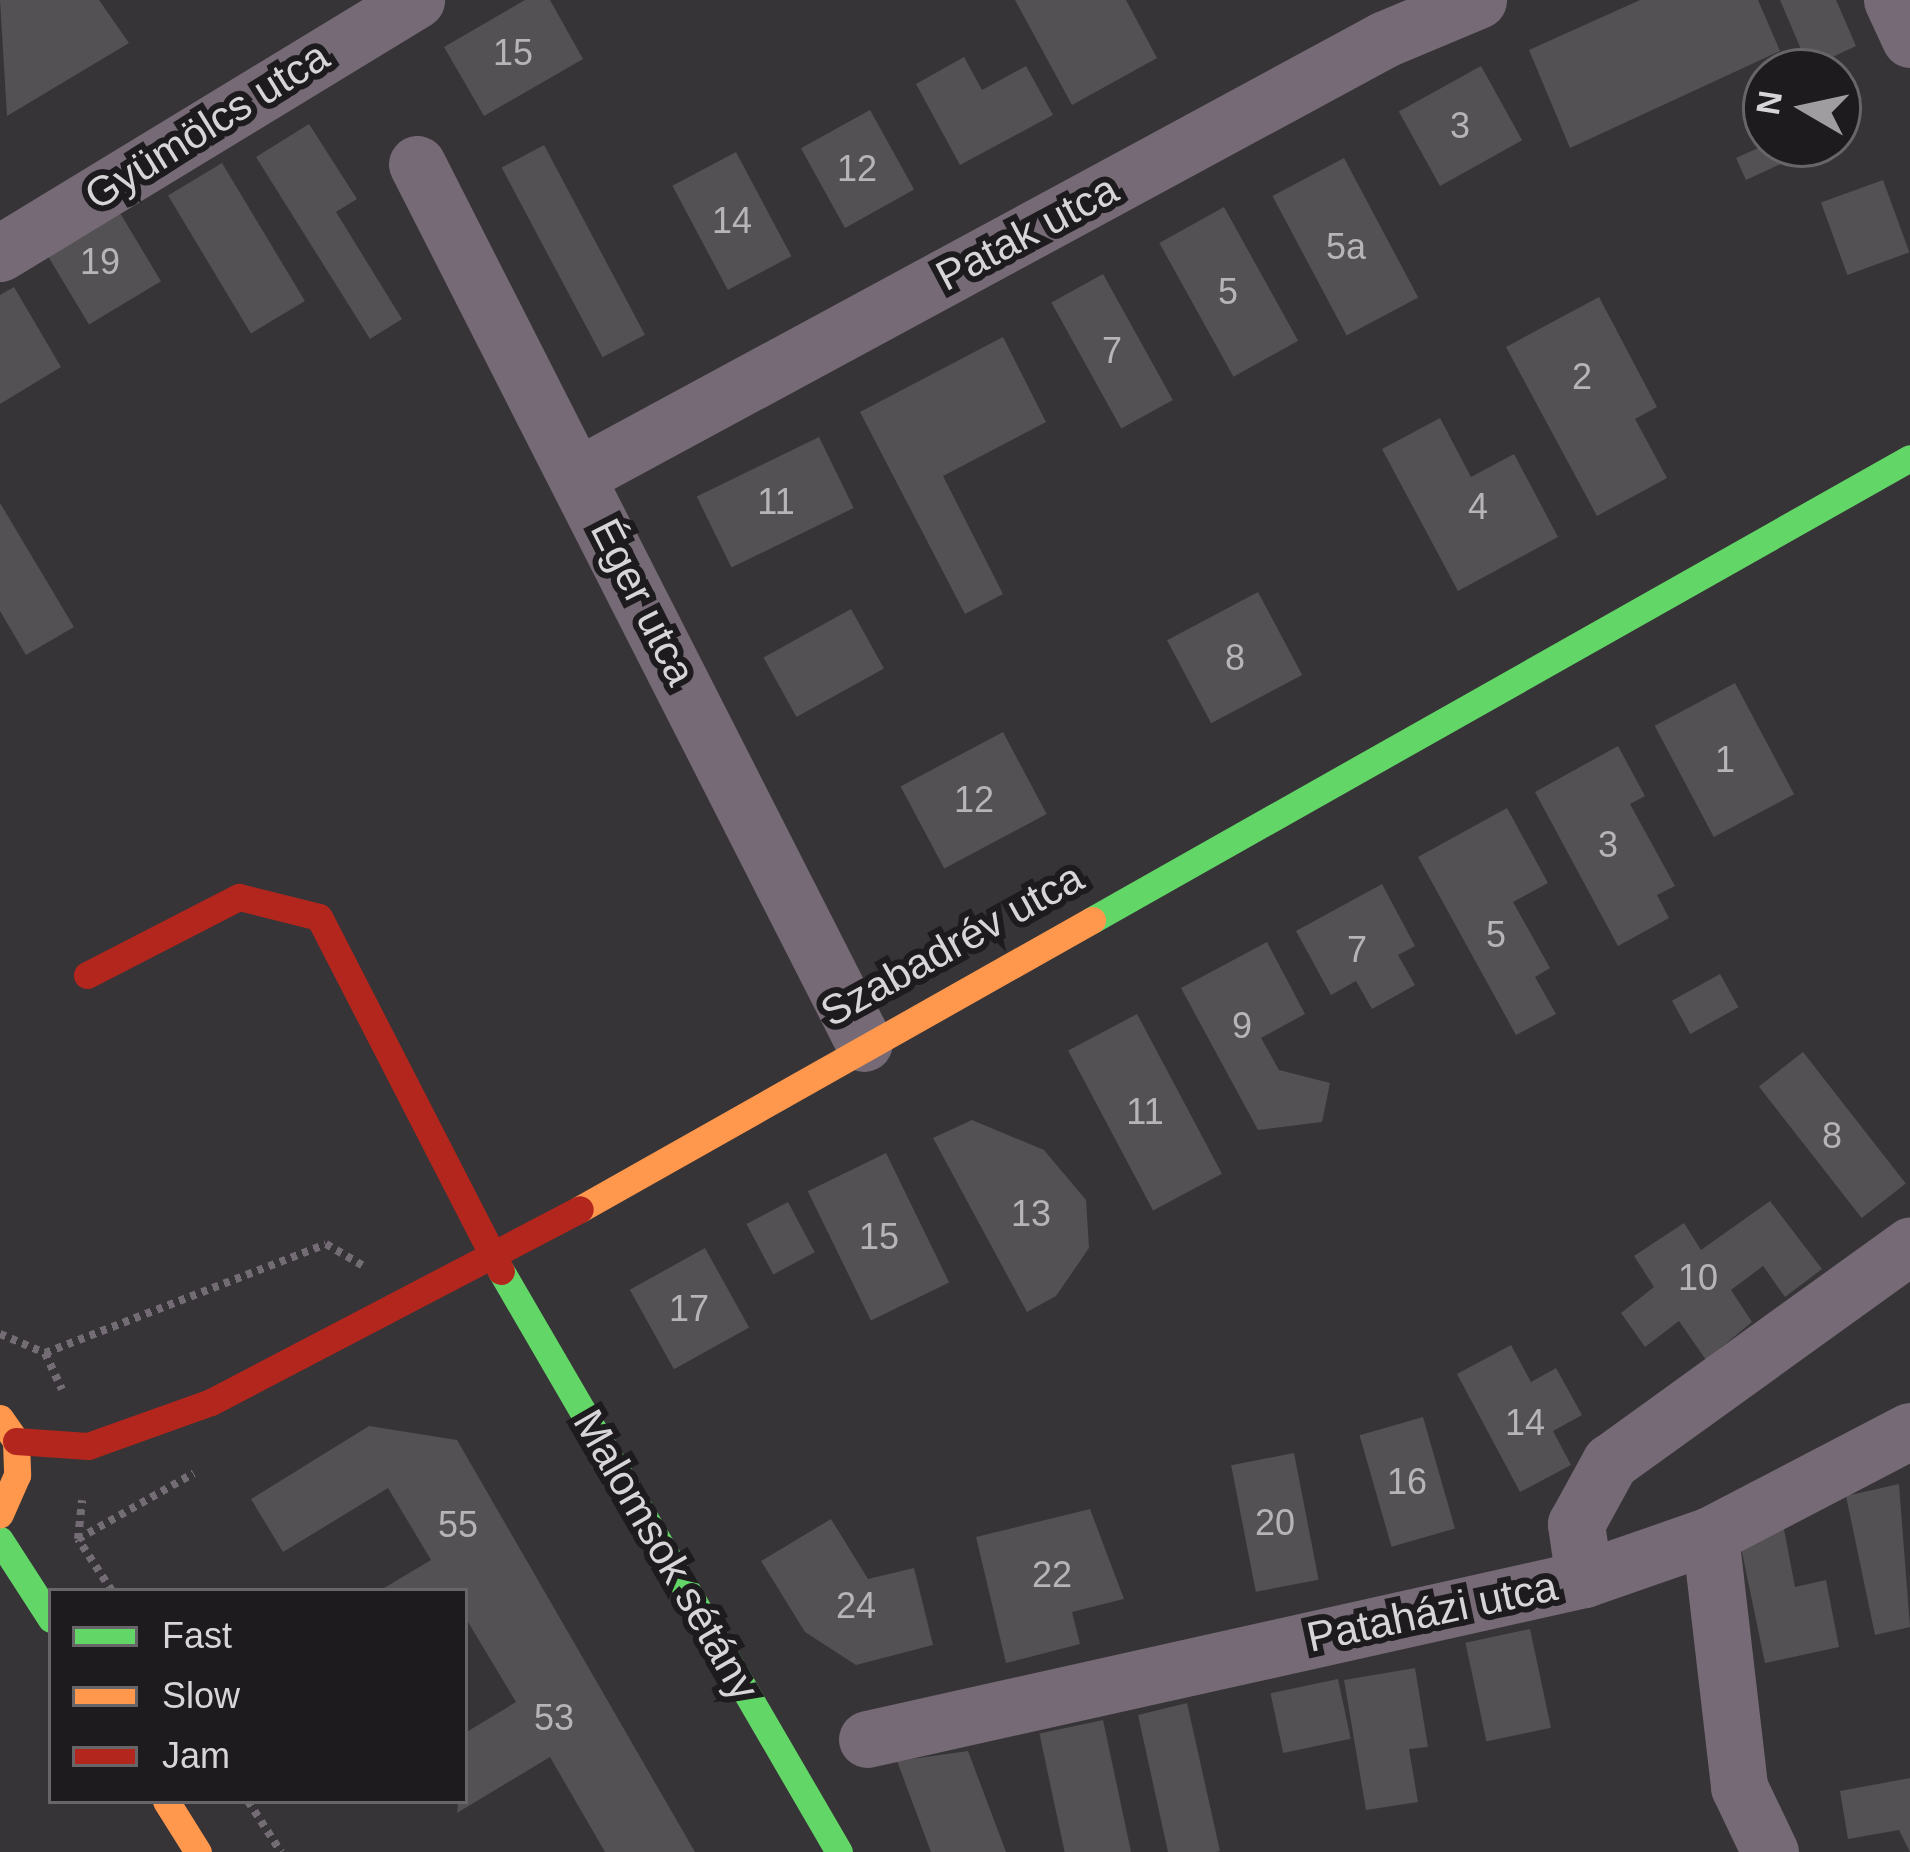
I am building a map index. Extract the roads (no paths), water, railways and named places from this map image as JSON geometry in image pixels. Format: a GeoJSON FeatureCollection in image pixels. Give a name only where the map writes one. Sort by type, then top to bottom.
{"type":"FeatureCollection","features":[{"type":"Feature","properties":{"kind":"street","name":"Gyümölcs utca"},"geometry":{"type":"LineString","coordinates":[[0,253],[416,0]]}},
{"type":"Feature","properties":{"kind":"street","name":"Patak utca"},"geometry":{"type":"LineString","coordinates":[[579,476],[1385,39],[1478,0]]}},
{"type":"Feature","properties":{"kind":"street"},"geometry":{"type":"LineString","coordinates":[[1892,0],[1910,39]]}},
{"type":"Feature","properties":{"kind":"street","name":"Éger utca"},"geometry":{"type":"LineString","coordinates":[[417,164],[863,1042]]}},
{"type":"Feature","properties":{"kind":"street","name":"Szabadrév utca"},"geometry":{"type":"LineString","coordinates":[[8,1429],[88,1446],[212,1402],[421,1299],[863,1042],[1910,458]]}},
{"type":"Feature","properties":{"kind":"street","name":"Malomsok sétány"},"geometry":{"type":"LineString","coordinates":[[87,975],[239,897],[319,917],[493,1257],[839,1852]]}},
{"type":"Feature","properties":{"kind":"street","name":"Pataházi utca"},"geometry":{"type":"LineString","coordinates":[[867,1739],[1584,1579],[1576,1524],[1610,1462],[1910,1246]]}},
{"type":"Feature","properties":{"kind":"street"},"geometry":{"type":"LineString","coordinates":[[0,1514],[8,1429]]}},
{"type":"Feature","properties":{"kind":"street"},"geometry":{"type":"LineString","coordinates":[[1584,1579],[1710,1535],[1910,1431]]}},
{"type":"Feature","properties":{"kind":"street"},"geometry":{"type":"LineString","coordinates":[[1710,1535],[1739,1787],[1770,1852]]}},
{"type":"Feature","properties":{"kind":"street"},"geometry":{"type":"LineString","coordinates":[[0,1540],[48,1614]]}},
{"type":"Feature","properties":{"kind":"street"},"geometry":{"type":"LineString","coordinates":[[168,1804],[198,1852]]}}]}
